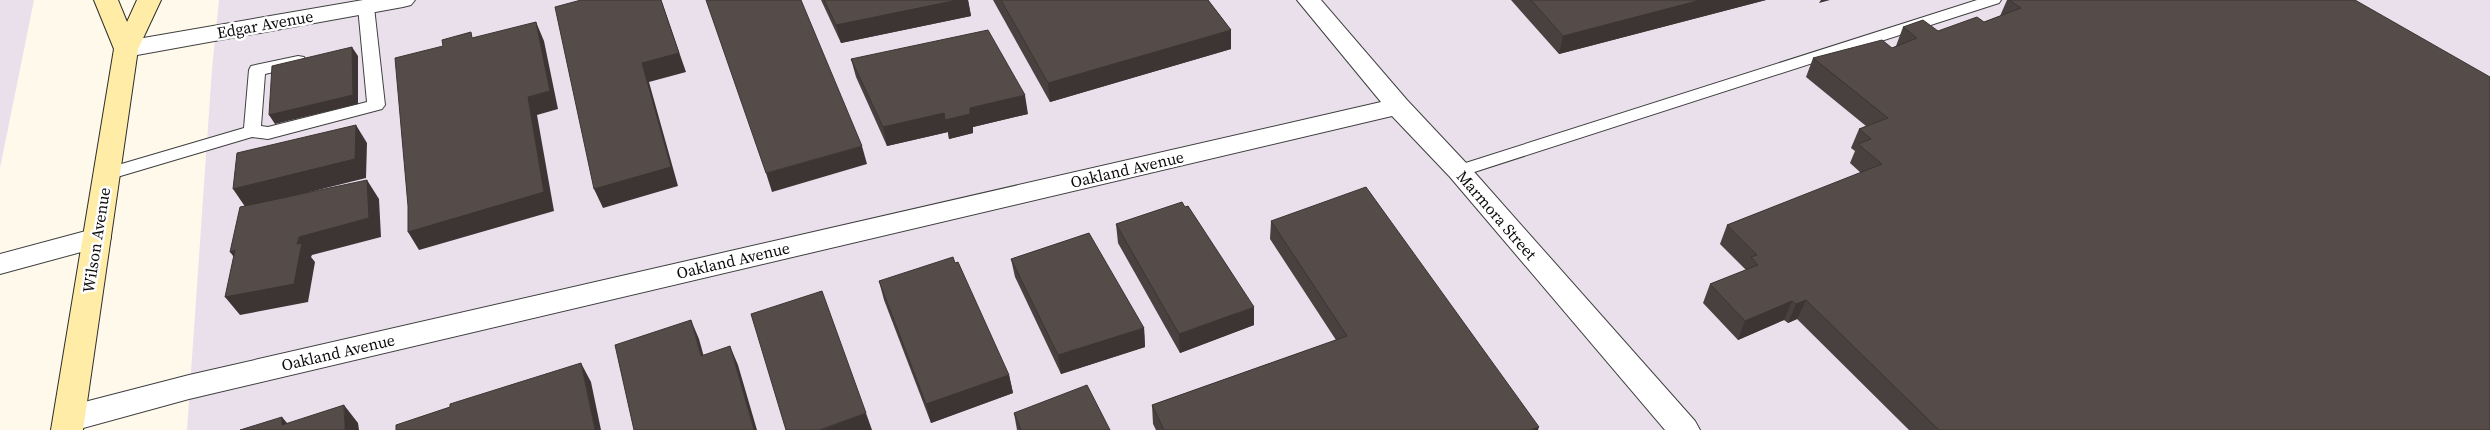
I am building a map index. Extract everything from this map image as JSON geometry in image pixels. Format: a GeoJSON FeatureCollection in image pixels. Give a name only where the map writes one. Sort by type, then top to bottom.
{"type":"FeatureCollection","features":[{"type":"Feature","properties":{"kind":"main road"},"geometry":{"type":"LineString","coordinates":[[106,0],[126,49]]}},
{"type":"Feature","properties":{"kind":"main road","name":"Wilson Avenue"},"geometry":{"type":"LineString","coordinates":[[68,424],[126,49],[149,0]]}},
{"type":"Feature","properties":{"kind":"street","name":"Edgar Avenue"},"geometry":{"type":"LineString","coordinates":[[126,49],[403,0]]}},
{"type":"Feature","properties":{"kind":"street","name":"Marmora Street"},"geometry":{"type":"LineString","coordinates":[[1308,0],[1398,106],[1459,171],[1684,430]]}},
{"type":"Feature","properties":{"kind":"street","name":"Oakland Avenue"},"geometry":{"type":"LineString","coordinates":[[68,424],[218,380],[1398,106]]}},
{"type":"Feature","properties":{"kind":"street"},"geometry":{"type":"LineString","coordinates":[[0,264],[97,238]]}},
{"type":"Feature","properties":{"kind":"lane"},"geometry":{"type":"LineString","coordinates":[[1459,171],[1994,0]]}},
{"type":"Feature","properties":{"kind":"lane"},"geometry":{"type":"LineString","coordinates":[[107,174],[252,131],[268,134],[376,105],[366,76],[370,44],[366,7]]}},
{"type":"Feature","properties":{"kind":"lane"},"geometry":{"type":"LineString","coordinates":[[351,48],[370,44]]}},
{"type":"Feature","properties":{"kind":"lane"},"geometry":{"type":"LineString","coordinates":[[252,131],[262,104],[257,70],[313,57]]}},
{"type":"Feature","properties":{"kind":"shaded area"},"geometry":{"type":"Polygon","coordinates":[[[0,0],[34,0],[0,168],[0,0]]]}},
{"type":"Feature","properties":{"kind":"shaded area"},"geometry":{"type":"Polygon","coordinates":[[[219,0],[2490,0],[2490,430],[187,430],[212,69],[219,0]]]}},
{"type":"Feature","properties":{"kind":"building"},"geometry":{"type":"Polygon","coordinates":[[[581,0],[661,0],[679,53],[642,63],[671,167],[594,189],[555,7],[581,0]]]}},
{"type":"Feature","properties":{"kind":"building"},"geometry":{"type":"Polygon","coordinates":[[[706,0],[801,0],[862,146],[766,173],[706,0]]]}},
{"type":"Feature","properties":{"kind":"building"},"geometry":{"type":"Polygon","coordinates":[[[824,0],[958,0],[836,25],[824,0]]]}},
{"type":"Feature","properties":{"kind":"building"},"geometry":{"type":"Polygon","coordinates":[[[1001,0],[1208,0],[1231,30],[1048,83],[1001,0]]]}},
{"type":"Feature","properties":{"kind":"building"},"geometry":{"type":"Polygon","coordinates":[[[1531,0],[1701,0],[1563,36],[1531,0]]]}},
{"type":"Feature","properties":{"kind":"building"},"geometry":{"type":"Polygon","coordinates":[[[2009,0],[2355,0],[2490,77],[2490,430],[1939,430],[1806,300],[1796,304],[1792,301],[1745,321],[1710,284],[1758,265],[1751,257],[1757,255],[1727,225],[1882,164],[1858,144],[1871,139],[1859,129],[1888,118],[1813,58],[1882,40],[1892,48],[1917,38],[1903,27],[1923,20],[1938,31],[1977,17],[1984,22],[2021,8],[2009,0]]]}},
{"type":"Feature","properties":{"kind":"building"},"geometry":{"type":"Polygon","coordinates":[[[536,22],[550,91],[528,97],[544,192],[408,232],[408,206],[395,58],[443,46],[442,40],[471,32],[472,38],[536,22]]]}},
{"type":"Feature","properties":{"kind":"building"},"geometry":{"type":"Polygon","coordinates":[[[988,30],[1025,95],[970,108],[970,114],[945,120],[944,113],[883,127],[851,59],[988,30]]]}},
{"type":"Feature","properties":{"kind":"building"},"geometry":{"type":"Polygon","coordinates":[[[352,47],[353,95],[269,115],[272,66],[352,47]]]}},
{"type":"Feature","properties":{"kind":"building"},"geometry":{"type":"Polygon","coordinates":[[[356,125],[355,159],[233,189],[237,153],[356,125]]]}},
{"type":"Feature","properties":{"kind":"building"},"geometry":{"type":"Polygon","coordinates":[[[367,180],[369,218],[299,237],[297,244],[302,243],[294,284],[225,297],[235,250],[230,252],[240,207],[367,180]]]}},
{"type":"Feature","properties":{"kind":"building"},"geometry":{"type":"Polygon","coordinates":[[[1366,187],[1539,427],[1530,430],[1164,430],[1152,405],[1347,336],[1271,221],[1366,187]]]}},
{"type":"Feature","properties":{"kind":"building"},"geometry":{"type":"Polygon","coordinates":[[[1182,202],[1185,207],[1188,206],[1254,307],[1179,334],[1116,224],[1182,202]]]}},
{"type":"Feature","properties":{"kind":"building"},"geometry":{"type":"Polygon","coordinates":[[[1089,233],[1144,328],[1058,355],[1011,259],[1089,233]]]}},
{"type":"Feature","properties":{"kind":"building"},"geometry":{"type":"Polygon","coordinates":[[[953,257],[955,263],[958,262],[1009,375],[926,404],[879,281],[953,257]]]}},
{"type":"Feature","properties":{"kind":"building"},"geometry":{"type":"Polygon","coordinates":[[[822,291],[866,413],[819,430],[786,430],[751,314],[822,291]]]}},
{"type":"Feature","properties":{"kind":"building"},"geometry":{"type":"Polygon","coordinates":[[[691,320],[701,356],[730,346],[754,430],[634,430],[615,345],[691,320]]]}},
{"type":"Feature","properties":{"kind":"building"},"geometry":{"type":"Polygon","coordinates":[[[581,363],[595,430],[396,430],[396,425],[450,407],[450,404],[581,363]]]}},
{"type":"Feature","properties":{"kind":"building"},"geometry":{"type":"Polygon","coordinates":[[[1087,385],[1110,430],[1021,430],[1014,413],[1087,385]]]}},
{"type":"Feature","properties":{"kind":"building"},"geometry":{"type":"Polygon","coordinates":[[[344,405],[345,430],[240,430],[282,417],[282,425],[344,405]]]}}]}
